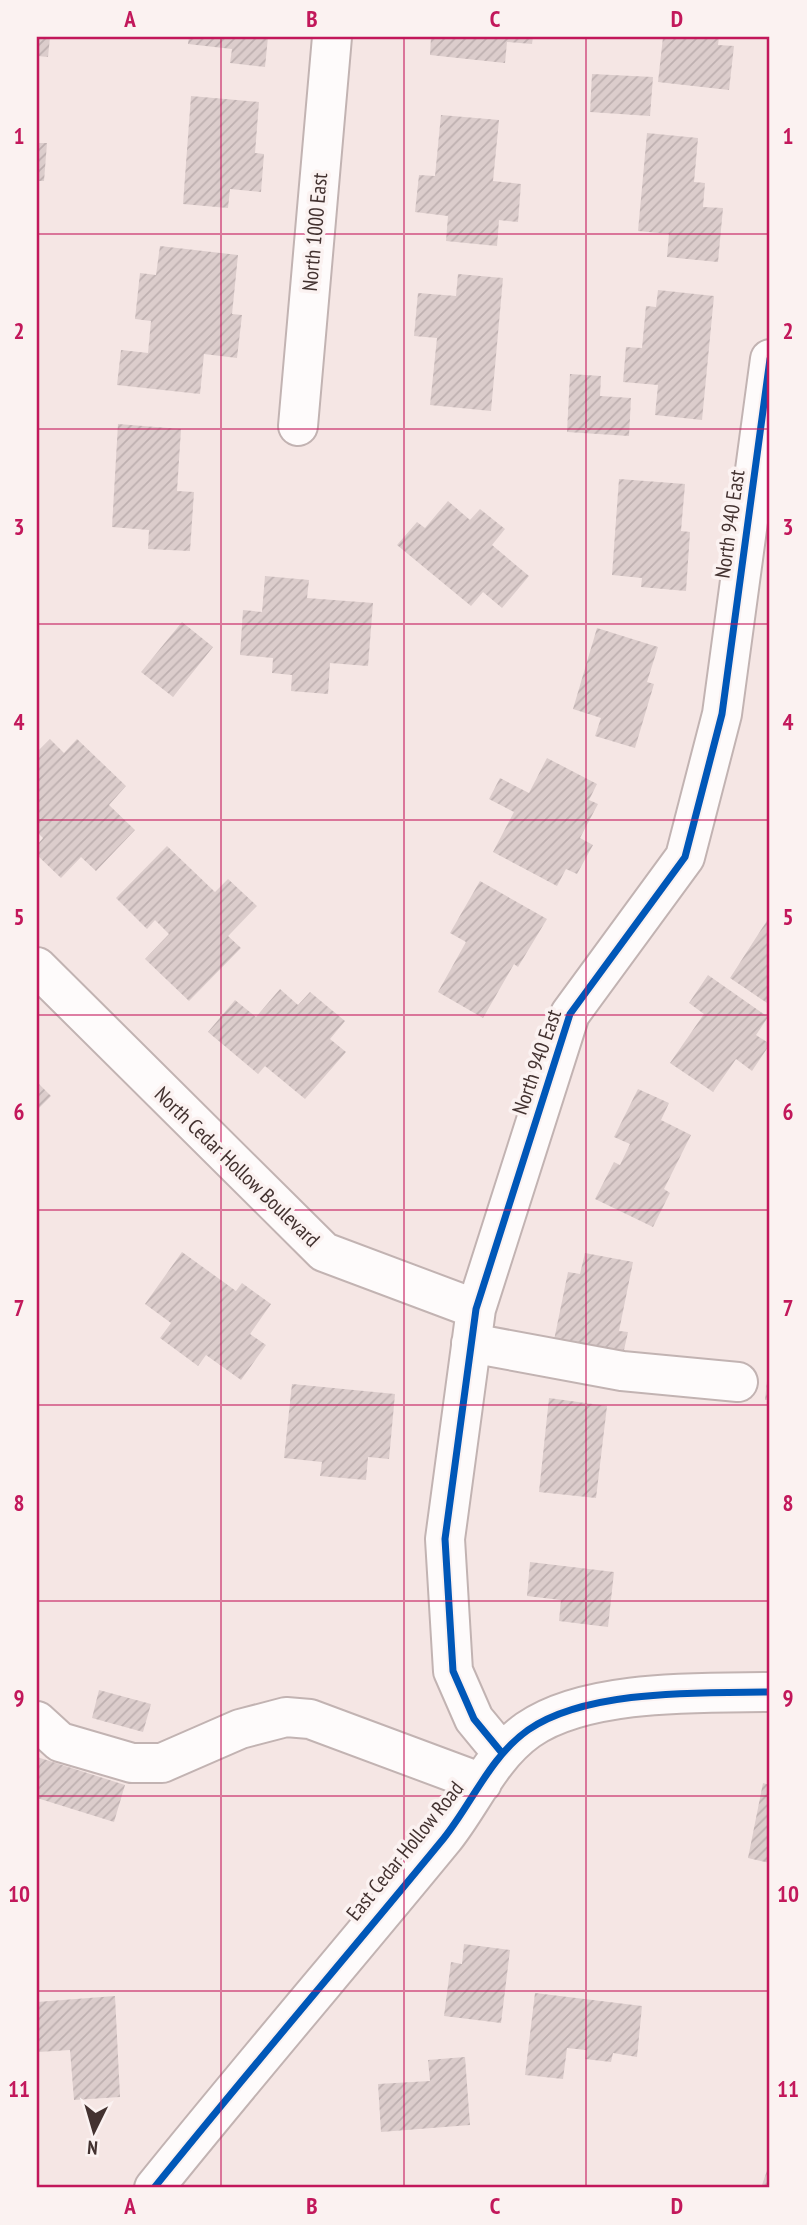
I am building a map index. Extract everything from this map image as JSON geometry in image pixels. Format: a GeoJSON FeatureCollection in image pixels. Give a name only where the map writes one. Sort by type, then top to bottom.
{"type":"FeatureCollection","features":[{"type":"Feature","properties":{"kind":"street","name":"North 1000 East"},"geometry":{"type":"LineString","coordinates":[[298,426],[332,37]]}},
{"type":"Feature","properties":{"kind":"street","name":"North 940 East"},"geometry":{"type":"LineString","coordinates":[[492,1768],[453,1671],[445,1539],[473,1326],[570,1014],[685,857],[722,714],[770,359]]}},
{"type":"Feature","properties":{"kind":"street","name":"North Cedar Hollow Boulevard"},"geometry":{"type":"LineString","coordinates":[[37,967],[324,1252],[473,1326],[622,1371],[738,1382]]}},
{"type":"Feature","properties":{"kind":"street","name":"East Cedar Hollow Road"},"geometry":{"type":"LineString","coordinates":[[154,2188],[445,1836],[492,1768],[529,1730],[595,1704],[697,1693],[770,1692]]}},
{"type":"Feature","properties":{"kind":"street"},"geometry":{"type":"LineString","coordinates":[[37,1721],[60,1742],[132,1763],[162,1763],[240,1729],[286,1717],[310,1719],[492,1768]]}},
{"type":"Feature","properties":{"kind":"building"},"geometry":{"type":"Polygon","coordinates":[[[37,37],[50,37],[48,57],[37,56],[37,37]]]}},
{"type":"Feature","properties":{"kind":"building"},"geometry":{"type":"Polygon","coordinates":[[[189,37],[268,37],[265,67],[230,63],[232,49],[188,44],[189,37]]]}},
{"type":"Feature","properties":{"kind":"building"},"geometry":{"type":"Polygon","coordinates":[[[431,37],[533,37],[532,44],[507,42],[505,63],[430,55],[431,37]]]}},
{"type":"Feature","properties":{"kind":"building"},"geometry":{"type":"Polygon","coordinates":[[[663,37],[719,37],[718,45],[734,46],[729,90],[658,82],[663,37]]]}},
{"type":"Feature","properties":{"kind":"building"},"geometry":{"type":"Polygon","coordinates":[[[592,74],[653,77],[650,116],[590,112],[592,74]]]}},
{"type":"Feature","properties":{"kind":"building"},"geometry":{"type":"Polygon","coordinates":[[[191,96],[259,102],[255,153],[264,154],[261,192],[230,189],[228,208],[183,204],[191,96]]]}},
{"type":"Feature","properties":{"kind":"building"},"geometry":{"type":"Polygon","coordinates":[[[441,115],[499,120],[493,181],[521,184],[518,222],[499,220],[497,246],[446,241],[448,216],[415,212],[419,175],[435,176],[441,115]]]}},
{"type":"Feature","properties":{"kind":"building"},"geometry":{"type":"Polygon","coordinates":[[[647,133],[698,138],[694,182],[705,183],[703,207],[723,208],[718,262],[667,257],[669,234],[638,231],[647,133]]]}},
{"type":"Feature","properties":{"kind":"building"},"geometry":{"type":"Polygon","coordinates":[[[37,143],[47,143],[44,181],[37,181],[37,143]]]}},
{"type":"Feature","properties":{"kind":"building"},"geometry":{"type":"Polygon","coordinates":[[[160,246],[238,255],[232,314],[242,315],[237,358],[204,354],[200,394],[117,385],[121,350],[148,353],[151,321],[135,319],[140,273],[156,275],[160,246]]]}},
{"type":"Feature","properties":{"kind":"building"},"geometry":{"type":"Polygon","coordinates":[[[458,274],[503,278],[491,411],[430,405],[437,338],[414,336],[418,293],[456,296],[458,274]]]}},
{"type":"Feature","properties":{"kind":"building"},"geometry":{"type":"Polygon","coordinates":[[[658,290],[714,296],[702,420],[655,415],[658,385],[623,382],[626,347],[642,348],[646,306],[656,307],[658,290]]]}},
{"type":"Feature","properties":{"kind":"building"},"geometry":{"type":"Polygon","coordinates":[[[570,374],[601,376],[600,396],[631,398],[629,436],[567,432],[570,374]]]}},
{"type":"Feature","properties":{"kind":"building"},"geometry":{"type":"Polygon","coordinates":[[[118,424],[181,429],[177,491],[194,492],[190,551],[148,549],[149,530],[112,527],[118,424]]]}},
{"type":"Feature","properties":{"kind":"building"},"geometry":{"type":"Polygon","coordinates":[[[619,479],[685,484],[681,531],[690,532],[686,591],[641,587],[642,578],[612,575],[619,479]]]}},
{"type":"Feature","properties":{"kind":"building"},"geometry":{"type":"Polygon","coordinates":[[[448,501],[470,520],[480,509],[505,529],[492,545],[529,576],[502,608],[483,592],[471,606],[397,545],[417,522],[425,528],[448,501]]]}},
{"type":"Feature","properties":{"kind":"building"},"geometry":{"type":"Polygon","coordinates":[[[265,576],[309,580],[307,598],[373,603],[368,666],[330,663],[328,694],[291,691],[292,675],[272,673],[273,658],[240,655],[243,610],[262,612],[265,576]]]}},
{"type":"Feature","properties":{"kind":"building"},"geometry":{"type":"Polygon","coordinates":[[[182,622],[213,647],[173,697],[141,672],[182,622]]]}},
{"type":"Feature","properties":{"kind":"building"},"geometry":{"type":"Polygon","coordinates":[[[597,628],[658,647],[647,682],[654,684],[635,748],[595,736],[601,718],[573,709],[597,628]]]}},
{"type":"Feature","properties":{"kind":"building"},"geometry":{"type":"Polygon","coordinates":[[[50,739],[64,753],[77,739],[126,786],[109,805],[135,830],[96,871],[81,857],[61,878],[37,855],[37,845],[43,838],[37,832],[37,752],[50,739]]]}},
{"type":"Feature","properties":{"kind":"building"},"geometry":{"type":"Polygon","coordinates":[[[547,758],[597,784],[589,800],[598,804],[580,838],[593,845],[577,874],[566,869],[557,886],[493,852],[514,812],[489,799],[500,778],[529,793],[547,758]]]}},
{"type":"Feature","properties":{"kind":"building"},"geometry":{"type":"Polygon","coordinates":[[[167,846],[215,892],[228,879],[257,906],[228,936],[241,948],[189,1001],[145,959],[169,934],[155,920],[147,929],[116,898],[167,846]]]}},
{"type":"Feature","properties":{"kind":"building"},"geometry":{"type":"Polygon","coordinates":[[[480,881],[547,919],[518,967],[514,964],[483,1018],[438,992],[466,942],[450,933],[480,881]]]}},
{"type":"Feature","properties":{"kind":"building"},"geometry":{"type":"Polygon","coordinates":[[[770,916],[770,1005],[730,978],[770,916]]]}},
{"type":"Feature","properties":{"kind":"building"},"geometry":{"type":"Polygon","coordinates":[[[708,975],[768,1017],[756,1035],[770,1044],[752,1071],[736,1059],[713,1092],[670,1063],[704,1014],[689,1003],[708,975]]]}},
{"type":"Feature","properties":{"kind":"building"},"geometry":{"type":"Polygon","coordinates":[[[280,989],[298,1005],[310,992],[345,1021],[330,1039],[346,1052],[305,1099],[265,1066],[258,1074],[208,1032],[235,1000],[256,1017],[280,989]]]}},
{"type":"Feature","properties":{"kind":"building"},"geometry":{"type":"Polygon","coordinates":[[[37,1082],[51,1096],[37,1110],[37,1082]]]}},
{"type":"Feature","properties":{"kind":"building"},"geometry":{"type":"Polygon","coordinates":[[[638,1089],[669,1103],[661,1120],[691,1135],[664,1189],[670,1193],[653,1227],[595,1199],[614,1162],[620,1165],[630,1144],[614,1137],[638,1089]]]}},
{"type":"Feature","properties":{"kind":"building"},"geometry":{"type":"Polygon","coordinates":[[[182,1252],[236,1291],[242,1283],[271,1304],[250,1334],[266,1345],[241,1380],[206,1355],[198,1366],[160,1338],[171,1323],[145,1304],[182,1252]]]}},
{"type":"Feature","properties":{"kind":"building"},"geometry":{"type":"Polygon","coordinates":[[[585,1253],[633,1262],[619,1331],[628,1332],[622,1359],[553,1345],[568,1272],[580,1274],[585,1253]]]}},
{"type":"Feature","properties":{"kind":"building"},"geometry":{"type":"Polygon","coordinates":[[[768,1371],[770,1400],[765,1400],[768,1371]]]}},
{"type":"Feature","properties":{"kind":"building"},"geometry":{"type":"Polygon","coordinates":[[[292,1384],[395,1394],[389,1459],[368,1457],[366,1480],[320,1476],[322,1462],[284,1458],[292,1384]]]}},
{"type":"Feature","properties":{"kind":"building"},"geometry":{"type":"Polygon","coordinates":[[[549,1398],[607,1406],[596,1498],[539,1492],[549,1398]]]}},
{"type":"Feature","properties":{"kind":"building"},"geometry":{"type":"Polygon","coordinates":[[[530,1562],[614,1572],[608,1627],[559,1621],[561,1600],[527,1596],[530,1562]]]}},
{"type":"Feature","properties":{"kind":"building"},"geometry":{"type":"Polygon","coordinates":[[[99,1690],[151,1704],[143,1732],[92,1718],[99,1690]]]}},
{"type":"Feature","properties":{"kind":"building"},"geometry":{"type":"Polygon","coordinates":[[[37,1757],[125,1785],[114,1822],[37,1798],[37,1757]]]}},
{"type":"Feature","properties":{"kind":"building"},"geometry":{"type":"Polygon","coordinates":[[[763,1783],[770,1785],[770,1863],[748,1858],[763,1783]]]}},
{"type":"Feature","properties":{"kind":"building"},"geometry":{"type":"Polygon","coordinates":[[[464,1944],[510,1950],[501,2023],[444,2016],[451,1962],[462,1964],[464,1944]]]}},
{"type":"Feature","properties":{"kind":"building"},"geometry":{"type":"Polygon","coordinates":[[[535,1993],[642,2006],[637,2057],[613,2053],[611,2062],[585,2059],[586,2050],[567,2048],[563,2079],[525,2075],[535,1993]]]}},
{"type":"Feature","properties":{"kind":"building"},"geometry":{"type":"Polygon","coordinates":[[[115,1996],[120,2097],[74,2100],[70,2050],[38,2052],[37,2002],[115,1996]]]}},
{"type":"Feature","properties":{"kind":"building"},"geometry":{"type":"Polygon","coordinates":[[[465,2057],[470,2125],[381,2132],[378,2084],[430,2081],[428,2060],[465,2057]]]}},
{"type":"Feature","properties":{"kind":"building"},"geometry":{"type":"Polygon","coordinates":[[[770,2162],[770,2188],[761,2188],[770,2162]]]}},
{"type":"Feature","properties":{"kind":"cycle path"},"geometry":{"type":"LineString","coordinates":[[502,1753],[474,1719],[453,1671],[445,1539],[476,1309],[570,1014],[685,857],[722,714],[770,359]]}},
{"type":"Feature","properties":{"kind":"cycle path"},"geometry":{"type":"LineString","coordinates":[[154,2188],[444,1838],[503,1753],[528,1730],[552,1717],[612,1700],[678,1694],[770,1692]]}}]}
